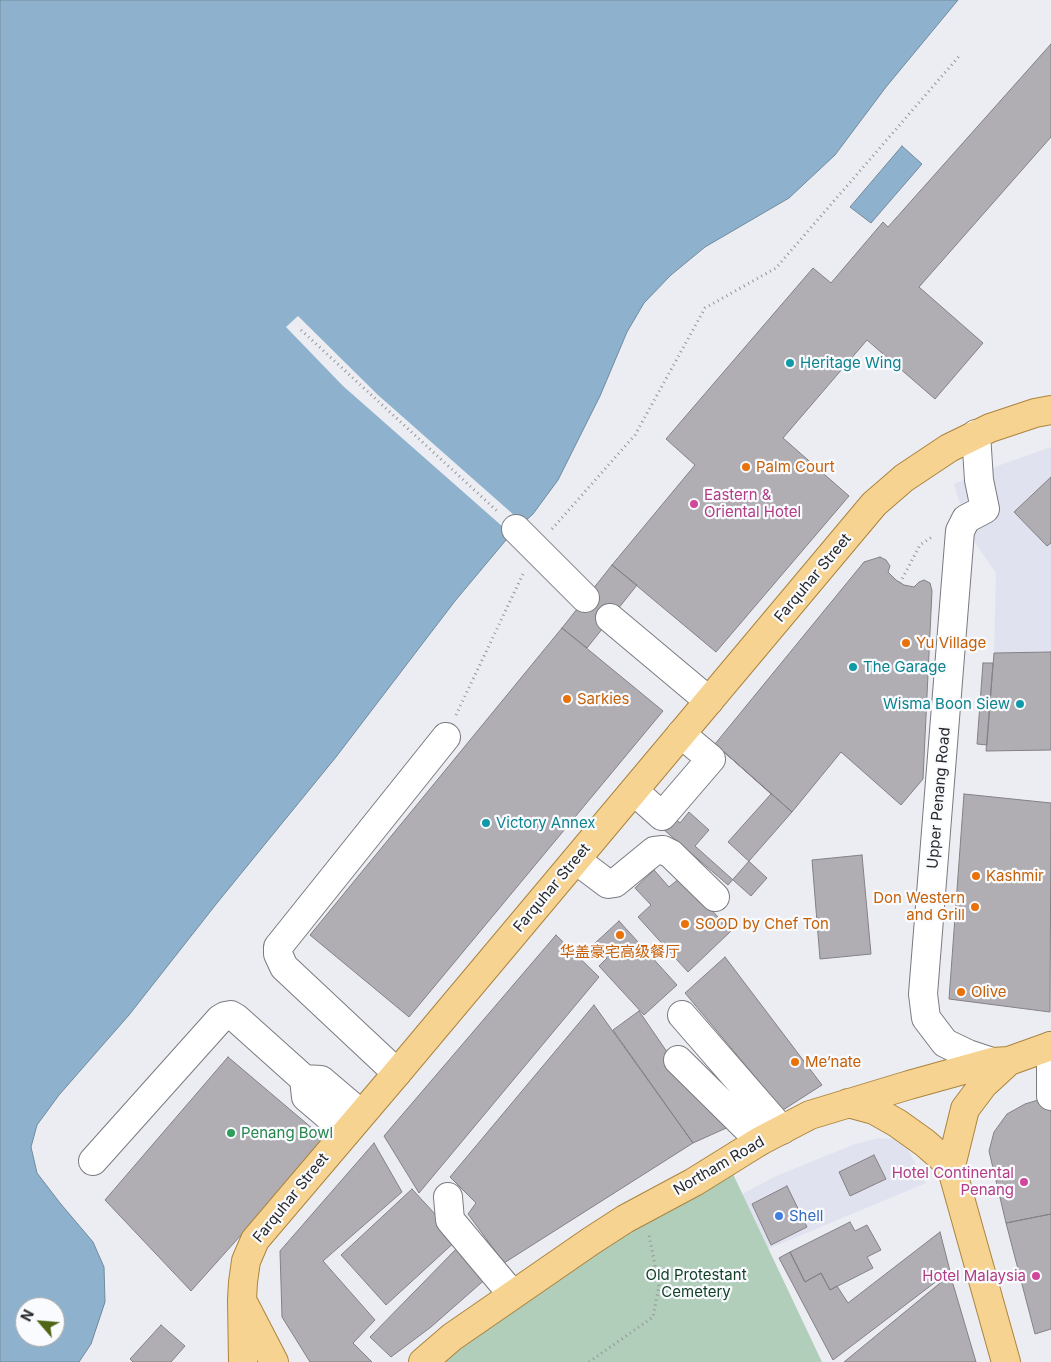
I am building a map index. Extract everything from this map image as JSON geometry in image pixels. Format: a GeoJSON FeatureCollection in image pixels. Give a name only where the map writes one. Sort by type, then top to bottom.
{"type":"FeatureCollection","features":[{"type":"Feature","properties":{"kind":"main road","name":"Farquhar Street"},"geometry":{"type":"LineString","coordinates":[[243,1362],[242,1300],[246,1261],[255,1240],[874,504],[904,478],[935,457],[976,434],[1035,412],[1051,410]]}},
{"type":"Feature","properties":{"kind":"main road","name":"Northam Road"},"geometry":{"type":"LineString","coordinates":[[423,1362],[452,1337],[512,1294],[625,1219],[810,1116],[848,1103],[1051,1046]]}},
{"type":"Feature","properties":{"kind":"main road"},"geometry":{"type":"LineString","coordinates":[[1001,1061],[965,1110],[951,1166],[1006,1362]]}},
{"type":"Feature","properties":{"kind":"main road"},"geometry":{"type":"LineString","coordinates":[[848,1103],[874,1110],[898,1123],[951,1166]]}},
{"type":"Feature","properties":{"kind":"main road"},"geometry":{"type":"LineString","coordinates":[[242,1300],[274,1362]]}},
{"type":"Feature","properties":{"kind":"street"},"geometry":{"type":"LineString","coordinates":[[975,514],[979,480],[976,434]]}},
{"type":"Feature","properties":{"kind":"street","name":"Upper Penang Road"},"geometry":{"type":"LineString","coordinates":[[975,514],[960,531],[923,994],[926,1018],[945,1044],[968,1054],[1001,1061]]}},
{"type":"Feature","properties":{"kind":"street"},"geometry":{"type":"LineString","coordinates":[[516,528],[585,598]]}},
{"type":"Feature","properties":{"kind":"street"},"geometry":{"type":"LineString","coordinates":[[610,618],[709,701]]}},
{"type":"Feature","properties":{"kind":"street"},"geometry":{"type":"LineString","coordinates":[[634,791],[662,816],[711,759],[681,734]]}},
{"type":"Feature","properties":{"kind":"street"},"geometry":{"type":"LineString","coordinates":[[397,1073],[284,967],[278,954],[278,947],[446,737]]}},
{"type":"Feature","properties":{"kind":"street"},"geometry":{"type":"LineString","coordinates":[[576,860],[608,884],[614,884],[654,851],[663,850],[671,854],[715,897]]}},
{"type":"Feature","properties":{"kind":"street"},"geometry":{"type":"LineString","coordinates":[[682,1015],[771,1136]]}},
{"type":"Feature","properties":{"kind":"street"},"geometry":{"type":"LineString","coordinates":[[93,1161],[220,1019],[225,1016],[236,1018],[304,1079],[306,1097],[354,1123]]}},
{"type":"Feature","properties":{"kind":"street"},"geometry":{"type":"LineString","coordinates":[[1051,1046],[1051,1096]]}},
{"type":"Feature","properties":{"kind":"street"},"geometry":{"type":"LineString","coordinates":[[678,1060],[771,1136]]}},
{"type":"Feature","properties":{"kind":"street"},"geometry":{"type":"LineString","coordinates":[[448,1197],[450,1220],[512,1294]]}},
{"type":"Feature","properties":{"kind":"path"},"geometry":{"type":"LineString","coordinates":[[446,737],[535,548],[636,435],[705,308],[776,268],[961,54]]}},
{"type":"Feature","properties":{"kind":"path"},"geometry":{"type":"LineString","coordinates":[[301,330],[516,528]]}},
{"type":"Feature","properties":{"kind":"path"},"geometry":{"type":"LineString","coordinates":[[900,583],[920,545],[975,514]]}},
{"type":"Feature","properties":{"kind":"path"},"geometry":{"type":"LineString","coordinates":[[589,1362],[653,1317],[659,1286],[649,1235]]}},
{"type":"Feature","properties":{"kind":"shaded area"},"geometry":{"type":"Polygon","coordinates":[[[1051,447],[1051,652],[994,653],[996,573],[969,534],[954,484],[1051,447]]]}},
{"type":"Feature","properties":{"kind":"shaded area"},"geometry":{"type":"Polygon","coordinates":[[[878,1138],[894,1139],[907,1148],[926,1183],[768,1249],[742,1194],[776,1176],[855,1144],[878,1138]]]}},
{"type":"Feature","properties":{"kind":"green space","name":"Old Protestant Cemetery"},"geometry":{"type":"Polygon","coordinates":[[[733,1174],[822,1362],[443,1362],[547,1285],[630,1230],[733,1174]]]}},
{"type":"Feature","properties":{"kind":"water"},"geometry":{"type":"Polygon","coordinates":[[[0,0],[958,0],[886,87],[835,155],[789,198],[705,247],[671,275],[644,303],[627,332],[600,396],[558,480],[533,514],[511,534],[455,601],[336,757],[129,1015],[59,1095],[37,1125],[31,1147],[37,1173],[93,1242],[104,1267],[105,1302],[91,1344],[79,1362],[0,1362],[0,0]]]}},
{"type":"Feature","properties":{"kind":"water"},"geometry":{"type":"Polygon","coordinates":[[[902,146],[922,164],[871,223],[850,207],[902,146]]]}},
{"type":"Feature","properties":{"kind":"pier"},"geometry":{"type":"Polygon","coordinates":[[[298,316],[378,395],[523,523],[511,534],[343,386],[286,327],[298,316]]]}},
{"type":"Feature","properties":{"kind":"building","name":"Heritage Wing"},"geometry":{"type":"Polygon","coordinates":[[[1051,44],[1051,137],[919,287],[983,343],[935,399],[867,340],[783,438],[849,496],[716,652],[612,565],[695,465],[666,439],[813,268],[831,283],[883,222],[888,227],[1051,44]]]}},
{"type":"Feature","properties":{"kind":"building"},"geometry":{"type":"Polygon","coordinates":[[[1051,477],[1051,543],[1047,546],[1014,512],[1051,477]]]}},
{"type":"Feature","properties":{"kind":"building","name":"The Garage"},"geometry":{"type":"Polygon","coordinates":[[[880,557],[886,560],[890,566],[888,572],[896,580],[904,585],[914,587],[924,580],[930,583],[932,591],[923,779],[901,805],[841,752],[792,812],[715,744],[864,562],[880,557]]]}},
{"type":"Feature","properties":{"kind":"building"},"geometry":{"type":"Polygon","coordinates":[[[612,565],[637,585],[587,648],[562,628],[612,565]]]}},
{"type":"Feature","properties":{"kind":"building","name":"Victory Annex"},"geometry":{"type":"Polygon","coordinates":[[[562,628],[663,711],[409,1017],[310,935],[562,628]]]}},
{"type":"Feature","properties":{"kind":"building","name":"Wisma Boon Siew"},"geometry":{"type":"Polygon","coordinates":[[[1051,652],[1051,750],[986,751],[994,653],[1051,652]]]}},
{"type":"Feature","properties":{"kind":"building"},"geometry":{"type":"Polygon","coordinates":[[[983,663],[993,663],[987,745],[977,744],[983,663]]]}},
{"type":"Feature","properties":{"kind":"building"},"geometry":{"type":"Polygon","coordinates":[[[715,744],[771,794],[728,842],[767,878],[751,896],[695,846],[709,830],[689,812],[680,823],[660,805],[715,744]]]}},
{"type":"Feature","properties":{"kind":"building"},"geometry":{"type":"Polygon","coordinates":[[[715,744],[792,812],[728,885],[649,817],[715,744]]]}},
{"type":"Feature","properties":{"kind":"building"},"geometry":{"type":"Polygon","coordinates":[[[964,794],[1051,803],[1050,1012],[949,999],[964,794]]]}},
{"type":"Feature","properties":{"kind":"building"},"geometry":{"type":"Polygon","coordinates":[[[862,855],[871,954],[820,959],[812,860],[862,855]]]}},
{"type":"Feature","properties":{"kind":"building","name":"SOOD by Chef Ton"},"geometry":{"type":"Polygon","coordinates":[[[654,870],[669,887],[681,877],[731,931],[688,972],[638,917],[651,905],[635,888],[654,870]]]}},
{"type":"Feature","properties":{"kind":"building"},"geometry":{"type":"Polygon","coordinates":[[[619,921],[677,985],[644,1015],[599,966],[607,958],[594,944],[619,921]]]}},
{"type":"Feature","properties":{"kind":"building"},"geometry":{"type":"Polygon","coordinates":[[[556,935],[599,977],[419,1193],[384,1136],[556,935]]]}},
{"type":"Feature","properties":{"kind":"building"},"geometry":{"type":"Polygon","coordinates":[[[725,957],[822,1085],[783,1110],[685,993],[725,957]]]}},
{"type":"Feature","properties":{"kind":"building"},"geometry":{"type":"Polygon","coordinates":[[[594,1005],[693,1143],[504,1263],[468,1214],[476,1203],[450,1177],[594,1005]]]}},
{"type":"Feature","properties":{"kind":"building"},"geometry":{"type":"Polygon","coordinates":[[[639,1011],[689,1084],[733,1125],[693,1143],[613,1030],[639,1011]]]}},
{"type":"Feature","properties":{"kind":"building"},"geometry":{"type":"Polygon","coordinates":[[[228,1057],[326,1140],[191,1291],[105,1200],[228,1057]]]}},
{"type":"Feature","properties":{"kind":"building","name":"Hotel Continental Penang"},"geometry":{"type":"Polygon","coordinates":[[[1051,1096],[1051,1214],[1006,1223],[989,1151],[994,1132],[1007,1114],[1025,1104],[1051,1096]]]}},
{"type":"Feature","properties":{"kind":"building"},"geometry":{"type":"Polygon","coordinates":[[[374,1143],[402,1192],[323,1261],[375,1320],[353,1343],[372,1362],[310,1362],[282,1317],[280,1251],[374,1143]]]}},
{"type":"Feature","properties":{"kind":"building","name":"Shell"},"geometry":{"type":"Polygon","coordinates":[[[874,1155],[886,1179],[850,1196],[839,1172],[874,1155]]]}},
{"type":"Feature","properties":{"kind":"building","name":"Shell"},"geometry":{"type":"Polygon","coordinates":[[[787,1186],[807,1227],[771,1245],[752,1204],[787,1186]]]}},
{"type":"Feature","properties":{"kind":"building"},"geometry":{"type":"Polygon","coordinates":[[[412,1189],[458,1239],[386,1305],[341,1255],[412,1189]]]}},
{"type":"Feature","properties":{"kind":"building","name":"Hotel Malaysia"},"geometry":{"type":"Polygon","coordinates":[[[1051,1214],[1051,1329],[1035,1334],[1006,1223],[1051,1214]]]}},
{"type":"Feature","properties":{"kind":"building"},"geometry":{"type":"Polygon","coordinates":[[[850,1222],[855,1231],[867,1225],[881,1250],[867,1257],[873,1268],[830,1290],[821,1273],[805,1282],[790,1252],[850,1222]]]}},
{"type":"Feature","properties":{"kind":"building"},"geometry":{"type":"Polygon","coordinates":[[[940,1232],[950,1271],[833,1360],[779,1258],[790,1252],[805,1282],[821,1273],[830,1290],[837,1286],[848,1303],[940,1232]]]}},
{"type":"Feature","properties":{"kind":"building"},"geometry":{"type":"Polygon","coordinates":[[[461,1244],[489,1276],[431,1327],[391,1357],[370,1337],[461,1244]]]}},
{"type":"Feature","properties":{"kind":"building"},"geometry":{"type":"Polygon","coordinates":[[[945,1279],[953,1284],[976,1362],[844,1362],[945,1279]]]}},
{"type":"Feature","properties":{"kind":"building"},"geometry":{"type":"Polygon","coordinates":[[[161,1325],[185,1346],[171,1362],[133,1362],[130,1359],[161,1325]]]}},
{"type":"Feature","properties":{"kind":"place","name":"Heritage Wing"},"geometry":{"type":"Point","coordinates":[790,363]}},
{"type":"Feature","properties":{"kind":"place","name":"Palm Court"},"geometry":{"type":"Point","coordinates":[746,467]}},
{"type":"Feature","properties":{"kind":"place","name":"Eastern & Oriental Hotel"},"geometry":{"type":"Point","coordinates":[694,504]}},
{"type":"Feature","properties":{"kind":"place","name":"Yu Village"},"geometry":{"type":"Point","coordinates":[906,643]}},
{"type":"Feature","properties":{"kind":"place","name":"The Garage"},"geometry":{"type":"Point","coordinates":[853,667]}},
{"type":"Feature","properties":{"kind":"place","name":"Sarkies"},"geometry":{"type":"Point","coordinates":[567,699]}},
{"type":"Feature","properties":{"kind":"place","name":"Wisma Boon Siew"},"geometry":{"type":"Point","coordinates":[1020,704]}},
{"type":"Feature","properties":{"kind":"place","name":"Victory Annex"},"geometry":{"type":"Point","coordinates":[486,823]}},
{"type":"Feature","properties":{"kind":"place","name":"Kashmir"},"geometry":{"type":"Point","coordinates":[976,876]}},
{"type":"Feature","properties":{"kind":"place","name":"Don Western and Grill"},"geometry":{"type":"Point","coordinates":[975,907]}},
{"type":"Feature","properties":{"kind":"place","name":"SOOD by Chef Ton"},"geometry":{"type":"Point","coordinates":[685,924]}},
{"type":"Feature","properties":{"kind":"place","name":"华盖豪宅高级餐厅"},"geometry":{"type":"Point","coordinates":[620,935]}},
{"type":"Feature","properties":{"kind":"place","name":"Olive"},"geometry":{"type":"Point","coordinates":[961,992]}},
{"type":"Feature","properties":{"kind":"place","name":"Me’nate"},"geometry":{"type":"Point","coordinates":[795,1062]}},
{"type":"Feature","properties":{"kind":"place","name":"Penang Bowl"},"geometry":{"type":"Point","coordinates":[231,1133]}},
{"type":"Feature","properties":{"kind":"place","name":"Hotel Continental Penang"},"geometry":{"type":"Point","coordinates":[1024,1182]}},
{"type":"Feature","properties":{"kind":"place","name":"Shell"},"geometry":{"type":"Point","coordinates":[779,1216]}},
{"type":"Feature","properties":{"kind":"place","name":"Hotel Malaysia"},"geometry":{"type":"Point","coordinates":[1036,1276]}}]}
